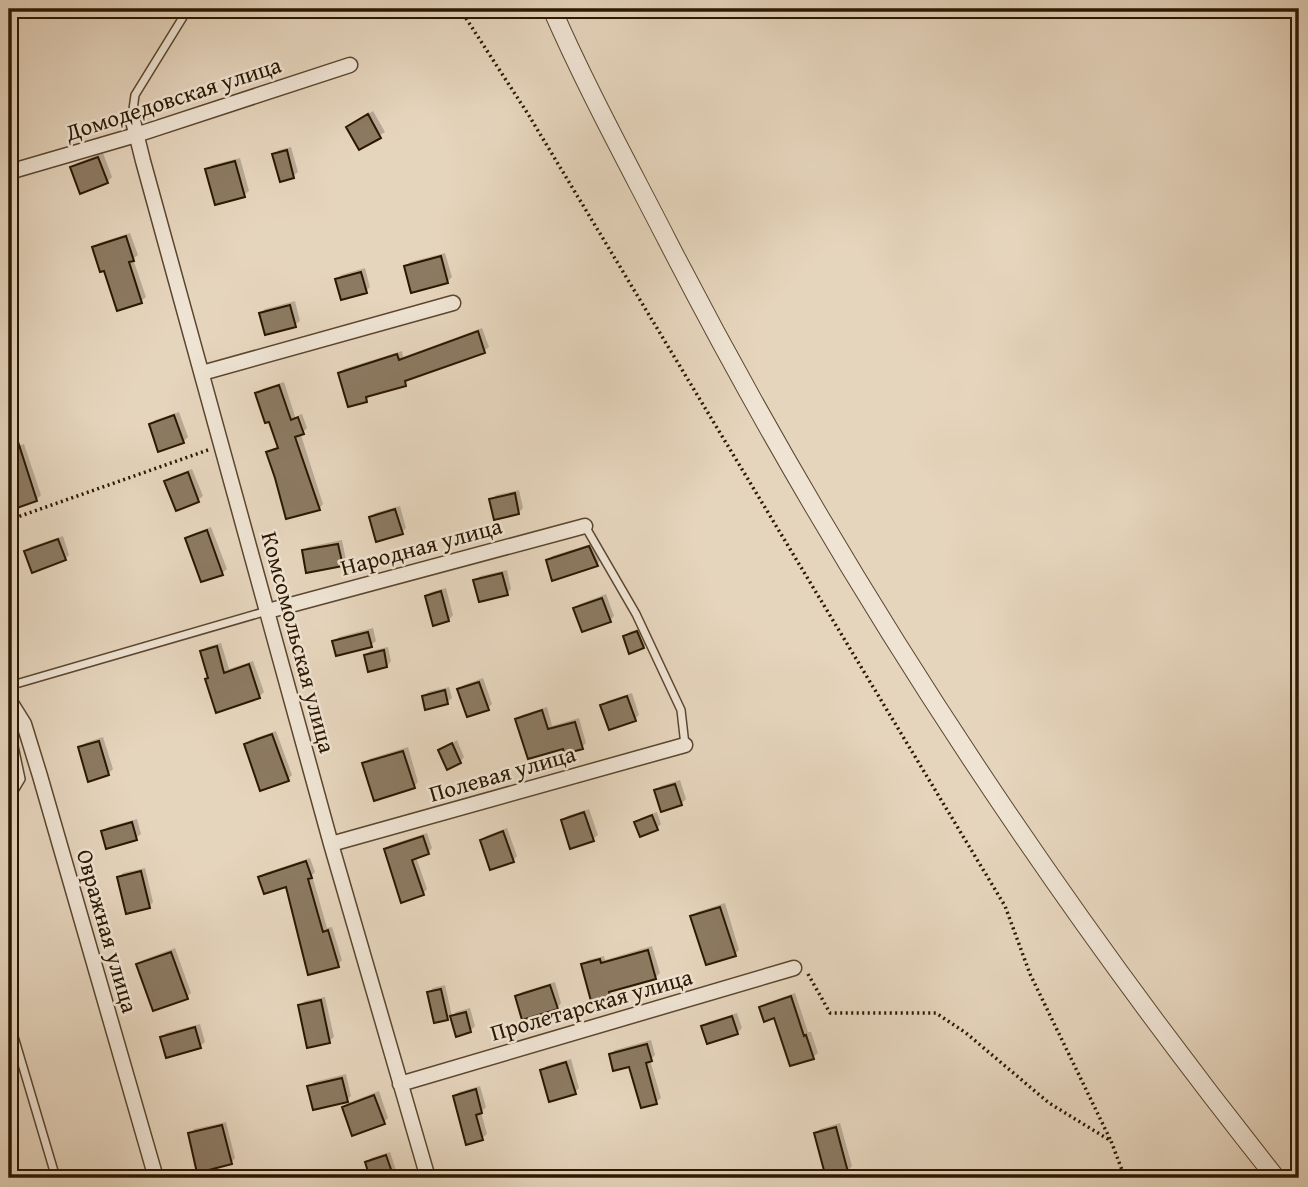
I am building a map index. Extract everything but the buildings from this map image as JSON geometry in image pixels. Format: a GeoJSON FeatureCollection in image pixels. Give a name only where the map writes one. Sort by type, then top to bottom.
{"type":"FeatureCollection","features":[{"type":"Feature","properties":{"kind":"street"},"geometry":{"type":"LineString","coordinates":[[552,9],[625,158],[751,397],[897,645],[1064,895],[1149,1012],[1276,1178]]}},
{"type":"Feature","properties":{"kind":"street","name":"Домодедовская улица"},"geometry":{"type":"LineString","coordinates":[[9,172],[136,135],[350,65]]}},
{"type":"Feature","properties":{"kind":"street","name":"Комсомольская улица"},"geometry":{"type":"LineString","coordinates":[[132,117],[331,844],[428,1178]]}},
{"type":"Feature","properties":{"kind":"street"},"geometry":{"type":"LineString","coordinates":[[202,373],[453,303]]}},
{"type":"Feature","properties":{"kind":"street","name":"Народная улица"},"geometry":{"type":"LineString","coordinates":[[268,611],[585,526]]}},
{"type":"Feature","properties":{"kind":"street","name":"Овражная улица"},"geometry":{"type":"LineString","coordinates":[[9,700],[24,724],[40,776],[156,1178]]}},
{"type":"Feature","properties":{"kind":"street","name":"Полевая улица"},"geometry":{"type":"LineString","coordinates":[[331,844],[685,745]]}},
{"type":"Feature","properties":{"kind":"street","name":"Пролетарская улица"},"geometry":{"type":"LineString","coordinates":[[400,1083],[794,968]]}},
{"type":"Feature","properties":{"kind":"lane"},"geometry":{"type":"LineString","coordinates":[[132,117],[135,94],[188,9]]}},
{"type":"Feature","properties":{"kind":"lane"},"geometry":{"type":"LineString","coordinates":[[585,526],[635,614],[681,710],[685,745]]}},
{"type":"Feature","properties":{"kind":"lane"},"geometry":{"type":"LineString","coordinates":[[9,686],[268,611]]}},
{"type":"Feature","properties":{"kind":"lane"},"geometry":{"type":"LineString","coordinates":[[9,723],[22,779],[9,799]]}},
{"type":"Feature","properties":{"kind":"lane"},"geometry":{"type":"LineString","coordinates":[[9,1020],[56,1178]]}},
{"type":"Feature","properties":{"kind":"path"},"geometry":{"type":"LineString","coordinates":[[460,9],[535,126],[1005,906],[1030,974],[1111,1141],[1125,1178]]}},
{"type":"Feature","properties":{"kind":"path"},"geometry":{"type":"LineString","coordinates":[[9,520],[222,446]]}},
{"type":"Feature","properties":{"kind":"path"},"geometry":{"type":"LineString","coordinates":[[794,968],[805,968],[830,1013],[936,1013],[966,1033],[1049,1103],[1111,1141]]}}]}
